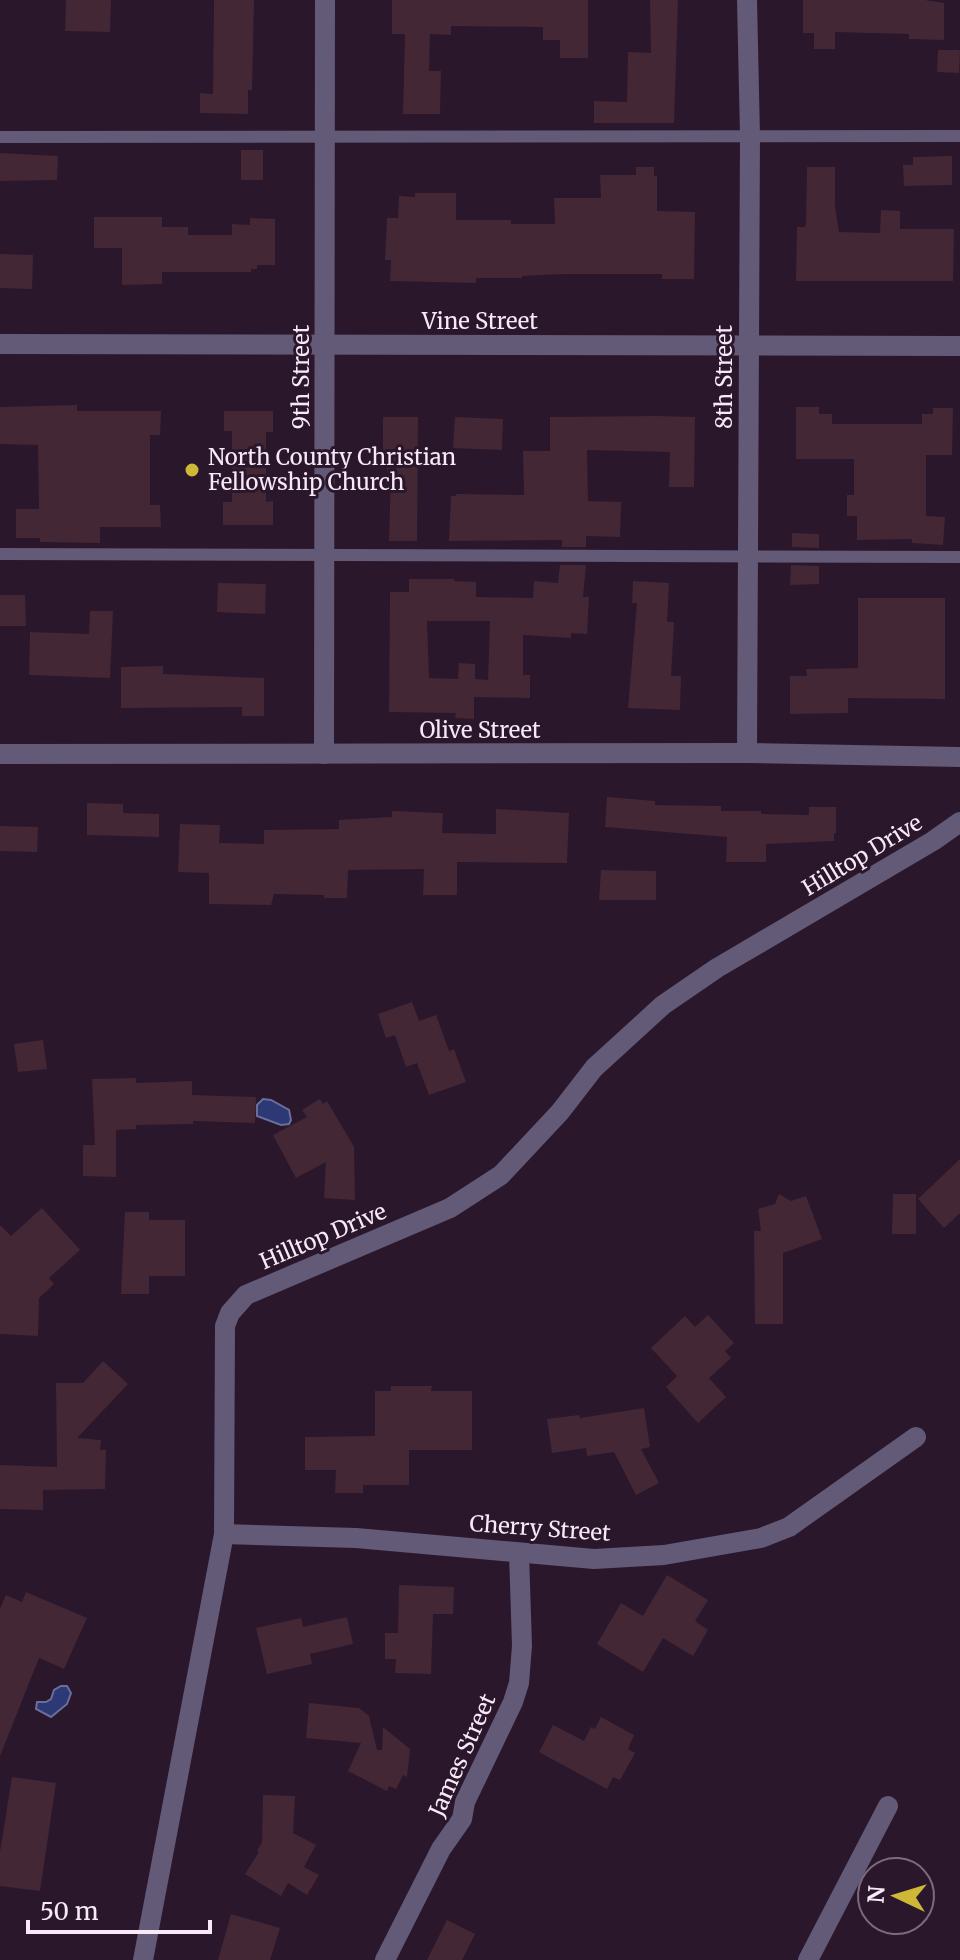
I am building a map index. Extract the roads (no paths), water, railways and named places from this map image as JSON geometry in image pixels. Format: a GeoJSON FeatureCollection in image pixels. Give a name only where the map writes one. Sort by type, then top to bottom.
{"type":"FeatureCollection","features":[{"type":"Feature","properties":{"kind":"street","name":"9th Street"},"geometry":{"type":"LineString","coordinates":[[324,754],[325,0]]}},
{"type":"Feature","properties":{"kind":"street","name":"8th Street"},"geometry":{"type":"LineString","coordinates":[[747,0],[750,136],[747,753]]}},
{"type":"Feature","properties":{"kind":"street","name":"Vine Street"},"geometry":{"type":"LineString","coordinates":[[0,344],[960,346]]}},
{"type":"Feature","properties":{"kind":"street","name":"Olive Street"},"geometry":{"type":"LineString","coordinates":[[0,754],[747,753],[960,757]]}},
{"type":"Feature","properties":{"kind":"street","name":"Hilltop Drive"},"geometry":{"type":"LineString","coordinates":[[143,1960],[224,1534],[225,1326],[230,1313],[246,1295],[450,1208],[501,1175],[560,1112],[594,1068],[663,1005],[717,968],[960,822]]}},
{"type":"Feature","properties":{"kind":"street","name":"Cherry Street"},"geometry":{"type":"LineString","coordinates":[[224,1534],[356,1538],[594,1559],[664,1555],[761,1538],[789,1527],[916,1437]]}},
{"type":"Feature","properties":{"kind":"street","name":"James Street"},"geometry":{"type":"LineString","coordinates":[[385,1960],[441,1849],[462,1819],[465,1802],[513,1702],[519,1683],[522,1646],[519,1553]]}},
{"type":"Feature","properties":{"kind":"street"},"geometry":{"type":"LineString","coordinates":[[808,1960],[888,1806]]}},
{"type":"Feature","properties":{"kind":"lane"},"geometry":{"type":"LineString","coordinates":[[0,137],[960,136]]}},
{"type":"Feature","properties":{"kind":"lane"},"geometry":{"type":"LineString","coordinates":[[0,554],[960,557]]}},
{"type":"Feature","properties":{"kind":"water"},"geometry":{"type":"Polygon","coordinates":[[[263,1099],[289,1110],[289,1124],[281,1125],[257,1116],[257,1105],[263,1099]]]}},
{"type":"Feature","properties":{"kind":"water"},"geometry":{"type":"Polygon","coordinates":[[[67,1686],[71,1693],[67,1704],[51,1717],[36,1709],[37,1702],[51,1699],[54,1690],[67,1686]]]}},
{"type":"Feature","properties":{"kind":"place","name":"North County Christian Fellowship Church"},"geometry":{"type":"Point","coordinates":[192,470]}}]}
